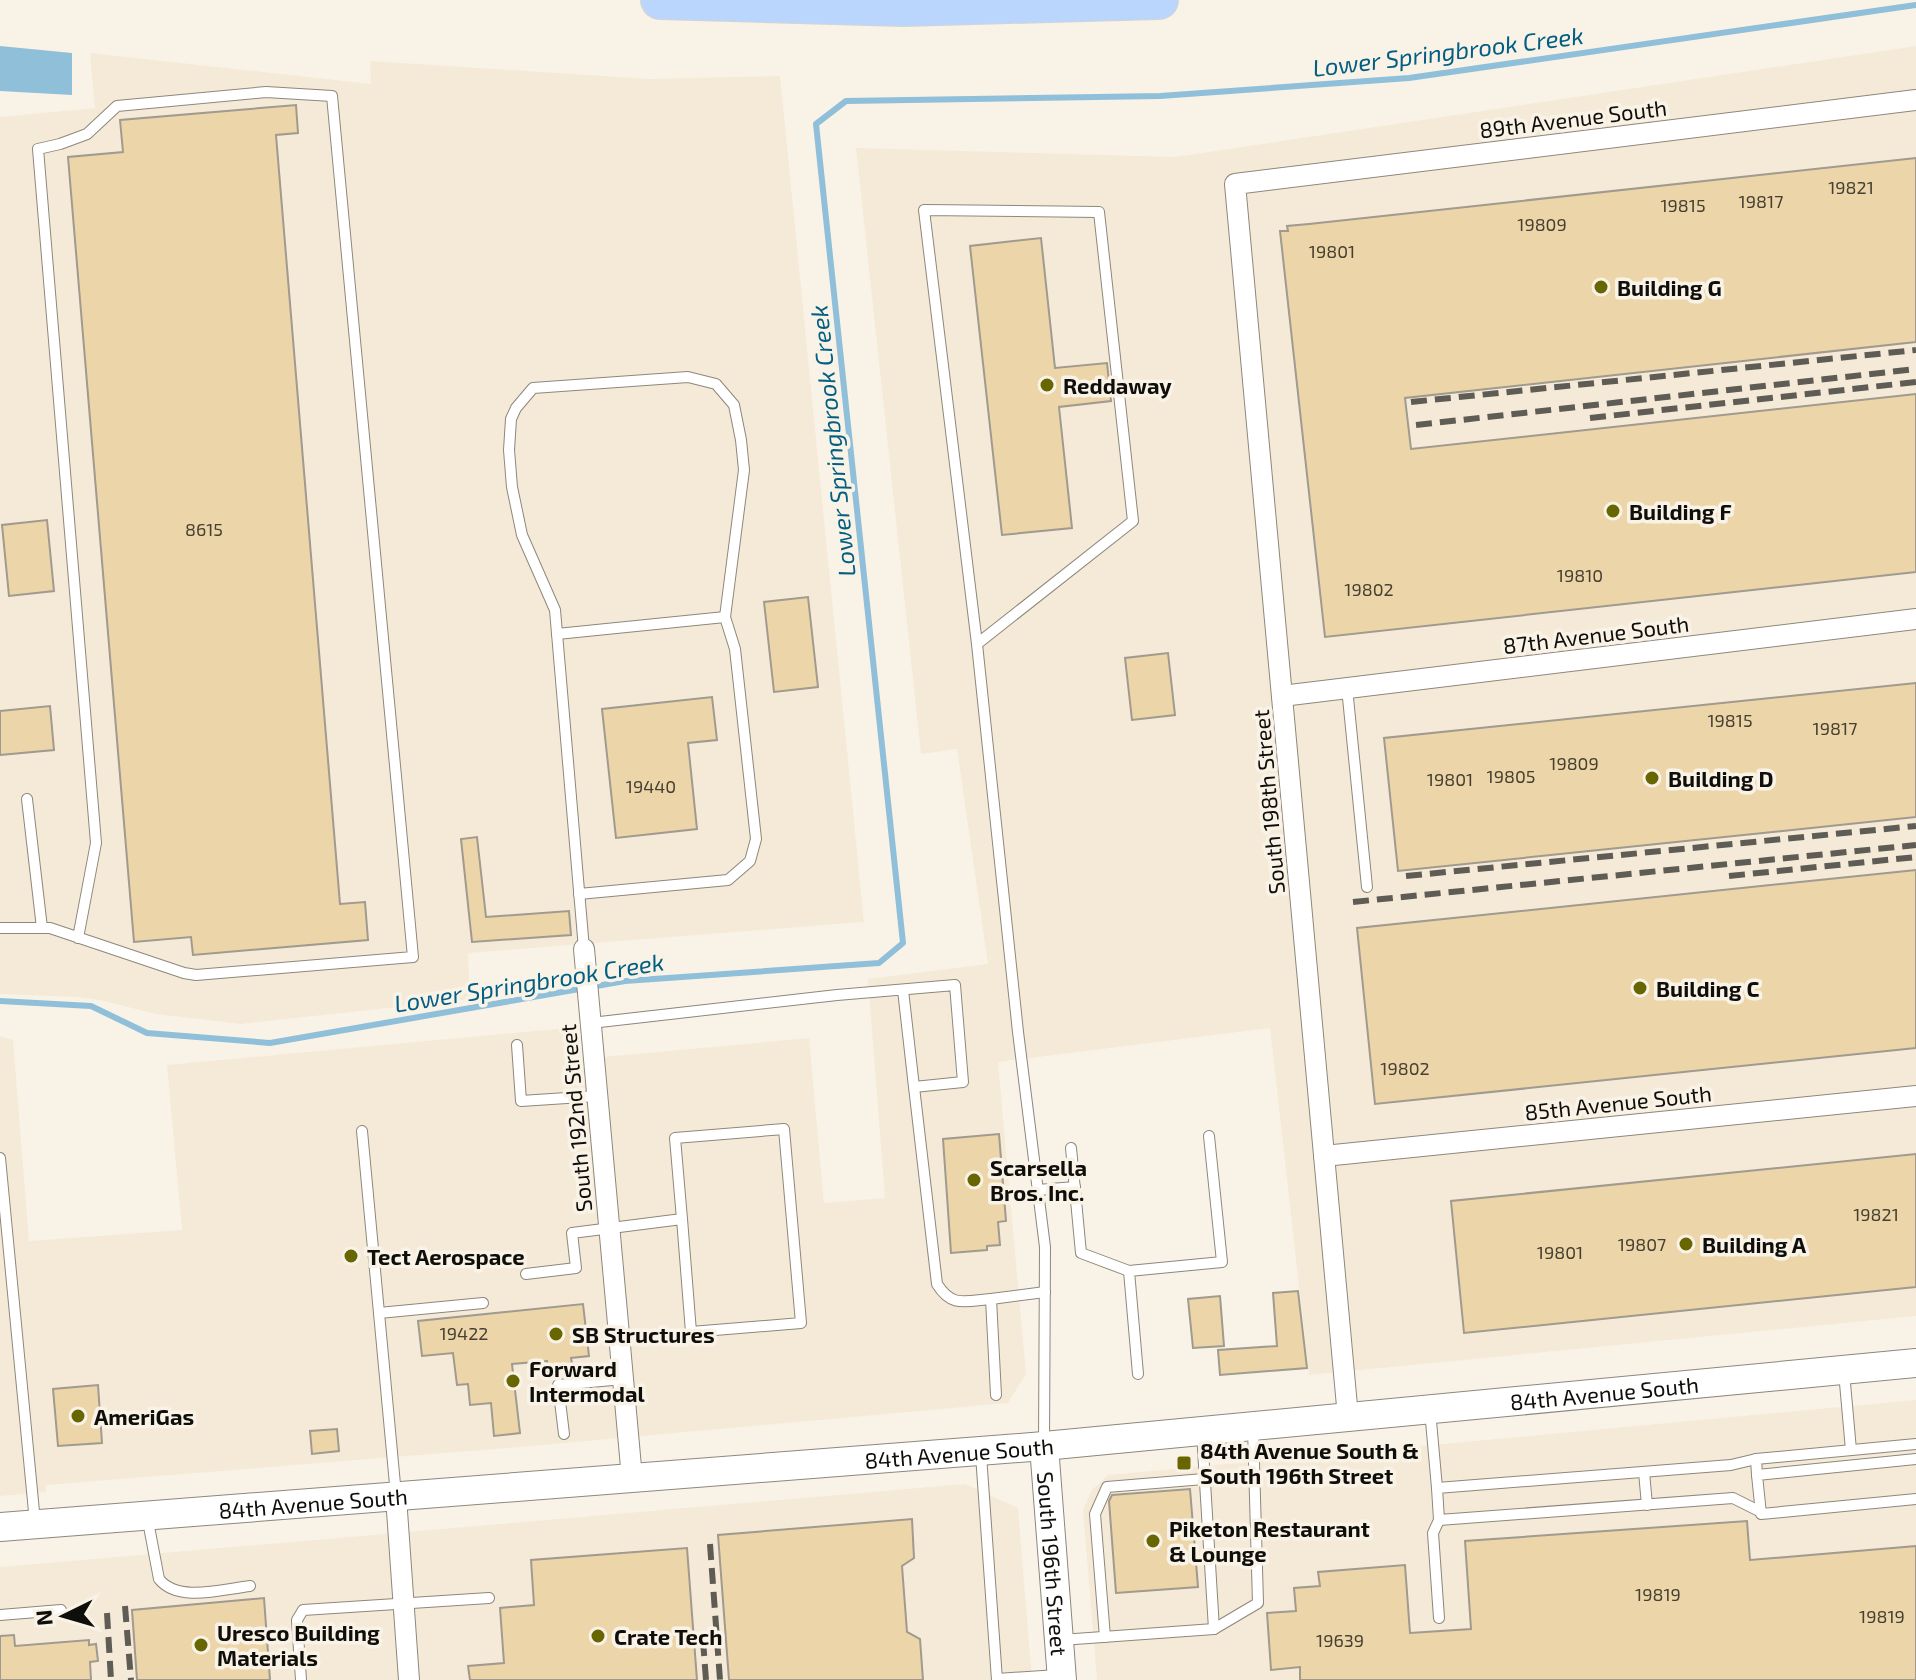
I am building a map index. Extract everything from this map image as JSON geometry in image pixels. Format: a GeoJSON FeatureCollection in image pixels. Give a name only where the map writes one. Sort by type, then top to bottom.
{"type":"FeatureCollection","features":[{"type":"Feature","properties":{"kind":"highway"},"geometry":{"type":"LineString","coordinates":[[660,0],[903,7],[1159,0]]}},
{"type":"Feature","properties":{"kind":"main road","name":"84th Avenue South"},"geometry":{"type":"LineString","coordinates":[[0,1527],[1044,1446],[1916,1363]]}},
{"type":"Feature","properties":{"kind":"main road","name":"South 196th Street"},"geometry":{"type":"LineString","coordinates":[[1044,1446],[1061,1678]]}},
{"type":"Feature","properties":{"kind":"street","name":"89th Avenue South"},"geometry":{"type":"LineString","coordinates":[[1235,184],[1916,100]]}},
{"type":"Feature","properties":{"kind":"street","name":"South 198th Street"},"geometry":{"type":"LineString","coordinates":[[1235,184],[1348,1417]]}},
{"type":"Feature","properties":{"kind":"street","name":"87th Avenue South"},"geometry":{"type":"LineString","coordinates":[[1282,696],[1916,619]]}},
{"type":"Feature","properties":{"kind":"street","name":"South 192nd Street"},"geometry":{"type":"LineString","coordinates":[[584,949],[632,1478]]}},
{"type":"Feature","properties":{"kind":"street","name":"85th Avenue South"},"geometry":{"type":"LineString","coordinates":[[1324,1156],[1916,1096]]}},
{"type":"Feature","properties":{"kind":"street"},"geometry":{"type":"LineString","coordinates":[[396,1497],[409,1680]]}},
{"type":"Feature","properties":{"kind":"lane"},"geometry":{"type":"LineString","coordinates":[[0,928],[42,928],[196,975],[413,957],[332,96],[266,92],[117,106],[87,134],[38,149],[96,843],[78,938]]}},
{"type":"Feature","properties":{"kind":"lane"},"geometry":{"type":"LineString","coordinates":[[977,644],[1133,521],[1099,212],[924,210],[1045,1247],[1044,1446]]}},
{"type":"Feature","properties":{"kind":"lane","name":"South 192nd Street"},"geometry":{"type":"LineString","coordinates":[[584,949],[555,610],[522,535],[512,487],[509,450],[511,419],[533,388],[688,377],[716,384],[734,405],[744,470],[725,617]]}},
{"type":"Feature","properties":{"kind":"lane"},"geometry":{"type":"LineString","coordinates":[[557,634],[725,617],[735,649],[756,839],[750,861],[728,880],[579,894]]}},
{"type":"Feature","properties":{"kind":"lane"},"geometry":{"type":"LineString","coordinates":[[1347,688],[1367,887]]}},
{"type":"Feature","properties":{"kind":"lane"},"geometry":{"type":"LineString","coordinates":[[27,799],[42,928]]}},
{"type":"Feature","properties":{"kind":"lane"},"geometry":{"type":"LineString","coordinates":[[590,1016],[955,985],[963,1082],[914,1087]]}},
{"type":"Feature","properties":{"kind":"lane"},"geometry":{"type":"LineString","coordinates":[[903,990],[937,1284],[952,1302],[1045,1292]]}},
{"type":"Feature","properties":{"kind":"lane"},"geometry":{"type":"LineString","coordinates":[[517,1045],[521,1101],[597,1096]]}},
{"type":"Feature","properties":{"kind":"lane"},"geometry":{"type":"LineString","coordinates":[[784,1129],[801,1323],[691,1332],[682,1219],[675,1138],[784,1129]]}},
{"type":"Feature","properties":{"kind":"lane"},"geometry":{"type":"LineString","coordinates":[[362,1131],[396,1497]]}},
{"type":"Feature","properties":{"kind":"lane"},"geometry":{"type":"LineString","coordinates":[[1071,1148],[1081,1253],[1129,1271],[1222,1262],[1209,1136]]}},
{"type":"Feature","properties":{"kind":"lane"},"geometry":{"type":"LineString","coordinates":[[0,1158],[36,1524]]}},
{"type":"Feature","properties":{"kind":"lane"},"geometry":{"type":"LineString","coordinates":[[1038,1190],[1075,1187]]}},
{"type":"Feature","properties":{"kind":"lane"},"geometry":{"type":"LineString","coordinates":[[526,1274],[576,1268],[572,1233],[682,1219]]}},
{"type":"Feature","properties":{"kind":"lane"},"geometry":{"type":"LineString","coordinates":[[1129,1271],[1138,1374]]}},
{"type":"Feature","properties":{"kind":"lane"},"geometry":{"type":"LineString","coordinates":[[991,1299],[996,1395]]}},
{"type":"Feature","properties":{"kind":"lane"},"geometry":{"type":"LineString","coordinates":[[379,1313],[483,1303]]}},
{"type":"Feature","properties":{"kind":"lane"},"geometry":{"type":"LineString","coordinates":[[1844,1370],[1851,1450]]}},
{"type":"Feature","properties":{"kind":"lane"},"geometry":{"type":"LineString","coordinates":[[564,1434],[558,1385],[623,1379]]}},
{"type":"Feature","properties":{"kind":"lane"},"geometry":{"type":"LineString","coordinates":[[1430,1409],[1439,1520],[1433,1533],[1439,1618]]}},
{"type":"Feature","properties":{"kind":"lane"},"geometry":{"type":"LineString","coordinates":[[1058,1641],[1214,1629],[1258,1603],[1253,1426]]}},
{"type":"Feature","properties":{"kind":"lane"},"geometry":{"type":"LineString","coordinates":[[1202,1431],[1214,1629]]}},
{"type":"Feature","properties":{"kind":"lane"},"geometry":{"type":"LineString","coordinates":[[1437,1488],[1731,1465],[1756,1459],[1916,1444]]}},
{"type":"Feature","properties":{"kind":"lane"},"geometry":{"type":"LineString","coordinates":[[981,1450],[997,1680],[1061,1678]]}},
{"type":"Feature","properties":{"kind":"lane"},"geometry":{"type":"LineString","coordinates":[[1756,1459],[1761,1512]]}},
{"type":"Feature","properties":{"kind":"lane"},"geometry":{"type":"LineString","coordinates":[[1757,1475],[1916,1459]]}},
{"type":"Feature","properties":{"kind":"lane"},"geometry":{"type":"LineString","coordinates":[[1644,1472],[1647,1505]]}},
{"type":"Feature","properties":{"kind":"lane"},"geometry":{"type":"LineString","coordinates":[[1105,1637],[1095,1514],[1107,1487],[1204,1479]]}},
{"type":"Feature","properties":{"kind":"lane"},"geometry":{"type":"LineString","coordinates":[[1439,1520],[1733,1498],[1761,1512],[1916,1499]]}},
{"type":"Feature","properties":{"kind":"lane"},"geometry":{"type":"LineString","coordinates":[[147,1514],[159,1579],[165,1586],[183,1593],[250,1586]]}},
{"type":"Feature","properties":{"kind":"lane"},"geometry":{"type":"LineString","coordinates":[[301,1680],[297,1620],[303,1610],[489,1598]]}},
{"type":"Feature","properties":{"kind":"lane"},"geometry":{"type":"LineString","coordinates":[[0,1615],[61,1610]]}},
{"type":"Feature","properties":{"kind":"shaded area"},"geometry":{"type":"Polygon","coordinates":[[[1916,46],[1916,1316],[1309,1375],[1270,1028],[998,1062],[1026,1374],[1008,1403],[46,1485],[46,1492],[0,1496],[0,1036],[13,1040],[29,1241],[182,1230],[167,1065],[578,1027],[581,1059],[809,1038],[824,1203],[885,1198],[868,979],[988,964],[957,749],[921,754],[856,148],[1175,157],[1916,46]]]}},
{"type":"Feature","properties":{"kind":"shaded area"},"geometry":{"type":"Polygon","coordinates":[[[90,53],[371,84],[370,61],[650,79],[780,76],[864,922],[468,953],[470,999],[241,1024],[156,1014],[76,997],[0,994],[0,117],[95,108],[90,53]]]}},
{"type":"Feature","properties":{"kind":"shaded area"},"geometry":{"type":"Polygon","coordinates":[[[1916,1400],[1916,1680],[1097,1680],[1083,1510],[1092,1490],[1108,1475],[1916,1400]]]}},
{"type":"Feature","properties":{"kind":"shaded area"},"geometry":{"type":"Polygon","coordinates":[[[965,1484],[1018,1508],[1032,1680],[0,1680],[0,1567],[965,1484]]]}},
{"type":"Feature","properties":{"kind":"water"},"geometry":{"type":"Polygon","coordinates":[[[0,46],[72,53],[72,95],[0,91],[0,46]]]}},
{"type":"Feature","properties":{"kind":"building"},"geometry":{"type":"Polygon","coordinates":[[[296,105],[298,133],[276,135],[340,904],[365,902],[368,940],[193,955],[191,937],[134,942],[68,157],[123,152],[120,120],[296,105]]]}},
{"type":"Feature","properties":{"kind":"building"},"geometry":{"type":"Polygon","coordinates":[[[1916,158],[1916,342],[1405,398],[1411,449],[1916,394],[1916,572],[1325,637],[1280,231],[1288,231],[1287,226],[1916,158]]]}},
{"type":"Feature","properties":{"kind":"building","name":"Reddaway"},"geometry":{"type":"Polygon","coordinates":[[[1041,238],[1055,368],[1107,363],[1111,401],[1059,407],[1072,528],[1002,535],[970,246],[1041,238]]]}},
{"type":"Feature","properties":{"kind":"building"},"geometry":{"type":"Polygon","coordinates":[[[47,520],[54,591],[9,596],[2,525],[47,520]]]}},
{"type":"Feature","properties":{"kind":"building"},"geometry":{"type":"Polygon","coordinates":[[[808,597],[818,687],[774,692],[764,602],[808,597]]]}},
{"type":"Feature","properties":{"kind":"building"},"geometry":{"type":"Polygon","coordinates":[[[1168,653],[1175,715],[1132,720],[1125,658],[1168,653]]]}},
{"type":"Feature","properties":{"kind":"building","name":"Building D"},"geometry":{"type":"Polygon","coordinates":[[[1916,683],[1916,817],[1398,871],[1384,738],[1916,683]]]}},
{"type":"Feature","properties":{"kind":"building"},"geometry":{"type":"Polygon","coordinates":[[[712,697],[717,740],[688,743],[697,829],[616,838],[602,709],[712,697]]]}},
{"type":"Feature","properties":{"kind":"building"},"geometry":{"type":"Polygon","coordinates":[[[50,706],[54,750],[0,755],[0,711],[50,706]]]}},
{"type":"Feature","properties":{"kind":"building"},"geometry":{"type":"Polygon","coordinates":[[[477,837],[486,917],[569,911],[571,935],[472,942],[461,839],[477,837]]]}},
{"type":"Feature","properties":{"kind":"building","name":"Building C"},"geometry":{"type":"Polygon","coordinates":[[[1916,870],[1916,1048],[1375,1104],[1357,928],[1916,870]]]}},
{"type":"Feature","properties":{"kind":"building","name":"Scarsella Bros. Inc."},"geometry":{"type":"Polygon","coordinates":[[[999,1134],[1006,1221],[998,1222],[1000,1245],[987,1246],[987,1250],[951,1253],[943,1139],[999,1134]]]}},
{"type":"Feature","properties":{"kind":"building","name":"Building A"},"geometry":{"type":"Polygon","coordinates":[[[1916,1154],[1916,1287],[1464,1333],[1451,1201],[1916,1154]]]}},
{"type":"Feature","properties":{"kind":"building"},"geometry":{"type":"Polygon","coordinates":[[[1298,1291],[1307,1368],[1220,1375],[1218,1350],[1277,1346],[1273,1293],[1298,1291]]]}},
{"type":"Feature","properties":{"kind":"building"},"geometry":{"type":"Polygon","coordinates":[[[1220,1296],[1224,1346],[1193,1348],[1188,1299],[1220,1296]]]}},
{"type":"Feature","properties":{"kind":"building"},"geometry":{"type":"Polygon","coordinates":[[[583,1304],[589,1356],[571,1358],[573,1369],[548,1371],[547,1361],[512,1364],[520,1433],[494,1436],[491,1403],[470,1405],[468,1384],[457,1385],[453,1353],[422,1356],[418,1321],[583,1304]]]}},
{"type":"Feature","properties":{"kind":"building","name":"AmeriGas"},"geometry":{"type":"Polygon","coordinates":[[[98,1385],[102,1443],[58,1446],[53,1389],[98,1385]]]}},
{"type":"Feature","properties":{"kind":"building"},"geometry":{"type":"Polygon","coordinates":[[[337,1429],[339,1451],[312,1454],[310,1431],[337,1429]]]}},
{"type":"Feature","properties":{"kind":"building","name":"Piketon Restaurant & Lounge"},"geometry":{"type":"Polygon","coordinates":[[[1190,1489],[1198,1587],[1116,1593],[1109,1501],[1112,1495],[1190,1489]]]}},
{"type":"Feature","properties":{"kind":"building"},"geometry":{"type":"Polygon","coordinates":[[[912,1519],[914,1558],[902,1566],[907,1632],[920,1639],[923,1680],[729,1680],[718,1535],[912,1519]]]}},
{"type":"Feature","properties":{"kind":"building"},"geometry":{"type":"Polygon","coordinates":[[[1747,1521],[1750,1560],[1916,1546],[1916,1680],[1300,1680],[1300,1667],[1271,1670],[1267,1613],[1296,1611],[1294,1588],[1320,1586],[1318,1572],[1405,1565],[1410,1633],[1471,1629],[1465,1541],[1747,1521]]]}},
{"type":"Feature","properties":{"kind":"building","name":"Crate Tech"},"geometry":{"type":"Polygon","coordinates":[[[687,1548],[697,1680],[470,1680],[468,1666],[504,1663],[500,1608],[534,1605],[531,1560],[687,1548]]]}},
{"type":"Feature","properties":{"kind":"building","name":"Uresco Building Materials"},"geometry":{"type":"Polygon","coordinates":[[[264,1598],[270,1680],[137,1680],[132,1610],[264,1598]]]}},
{"type":"Feature","properties":{"kind":"building"},"geometry":{"type":"Polygon","coordinates":[[[14,1635],[15,1646],[89,1640],[89,1645],[96,1644],[98,1661],[90,1662],[91,1680],[0,1680],[0,1636],[14,1635]]]}},
{"type":"Feature","properties":{"kind":"waterway","name":"Lower Springbrook Creek"},"geometry":{"type":"LineString","coordinates":[[0,1001],[91,1006],[147,1033],[270,1043],[625,981],[879,963],[903,943],[816,124],[846,101],[1160,96],[1409,78],[1916,5]]}},
{"type":"Feature","properties":{"kind":"railway"},"geometry":{"type":"LineString","coordinates":[[1411,402],[1916,350]]}},
{"type":"Feature","properties":{"kind":"railway"},"geometry":{"type":"LineString","coordinates":[[1416,425],[1916,369]]}},
{"type":"Feature","properties":{"kind":"railway"},"geometry":{"type":"LineString","coordinates":[[1590,418],[1916,382]]}},
{"type":"Feature","properties":{"kind":"railway"},"geometry":{"type":"LineString","coordinates":[[1406,876],[1916,826]]}},
{"type":"Feature","properties":{"kind":"railway"},"geometry":{"type":"LineString","coordinates":[[1353,902],[1916,845]]}},
{"type":"Feature","properties":{"kind":"railway"},"geometry":{"type":"LineString","coordinates":[[1729,876],[1916,857]]}},
{"type":"Feature","properties":{"kind":"railway"},"geometry":{"type":"LineString","coordinates":[[710,1544],[720,1680]]}},
{"type":"Feature","properties":{"kind":"railway"},"geometry":{"type":"LineString","coordinates":[[125,1606],[131,1680]]}},
{"type":"Feature","properties":{"kind":"railway"},"geometry":{"type":"LineString","coordinates":[[107,1613],[111,1680]]}},
{"type":"Feature","properties":{"kind":"railway"},"geometry":{"type":"LineString","coordinates":[[703,1640],[706,1680]]}},
{"type":"Feature","properties":{"kind":"place","name":"Building G"},"geometry":{"type":"Point","coordinates":[1601,287]}},
{"type":"Feature","properties":{"kind":"place","name":"Reddaway"},"geometry":{"type":"Point","coordinates":[1047,385]}},
{"type":"Feature","properties":{"kind":"place","name":"Building F"},"geometry":{"type":"Point","coordinates":[1613,511]}},
{"type":"Feature","properties":{"kind":"place","name":"Building D"},"geometry":{"type":"Point","coordinates":[1652,778]}},
{"type":"Feature","properties":{"kind":"place","name":"Building C"},"geometry":{"type":"Point","coordinates":[1640,988]}},
{"type":"Feature","properties":{"kind":"place","name":"Scarsella Bros. Inc."},"geometry":{"type":"Point","coordinates":[974,1180]}},
{"type":"Feature","properties":{"kind":"place","name":"Building A"},"geometry":{"type":"Point","coordinates":[1686,1244]}},
{"type":"Feature","properties":{"kind":"place","name":"Tect Aerospace"},"geometry":{"type":"Point","coordinates":[351,1256]}},
{"type":"Feature","properties":{"kind":"place","name":"SB Structures"},"geometry":{"type":"Point","coordinates":[556,1334]}},
{"type":"Feature","properties":{"kind":"place","name":"Forward Intermodal"},"geometry":{"type":"Point","coordinates":[513,1381]}},
{"type":"Feature","properties":{"kind":"place","name":"AmeriGas"},"geometry":{"type":"Point","coordinates":[78,1416]}},
{"type":"Feature","properties":{"kind":"place","name":"84th Avenue South & South 196th Street"},"geometry":{"type":"Point","coordinates":[1184,1463]}},
{"type":"Feature","properties":{"kind":"place","name":"Piketon Restaurant & Lounge"},"geometry":{"type":"Point","coordinates":[1153,1541]}},
{"type":"Feature","properties":{"kind":"place","name":"Crate Tech"},"geometry":{"type":"Point","coordinates":[598,1636]}},
{"type":"Feature","properties":{"kind":"place","name":"Uresco Building Materials"},"geometry":{"type":"Point","coordinates":[201,1645]}}]}
